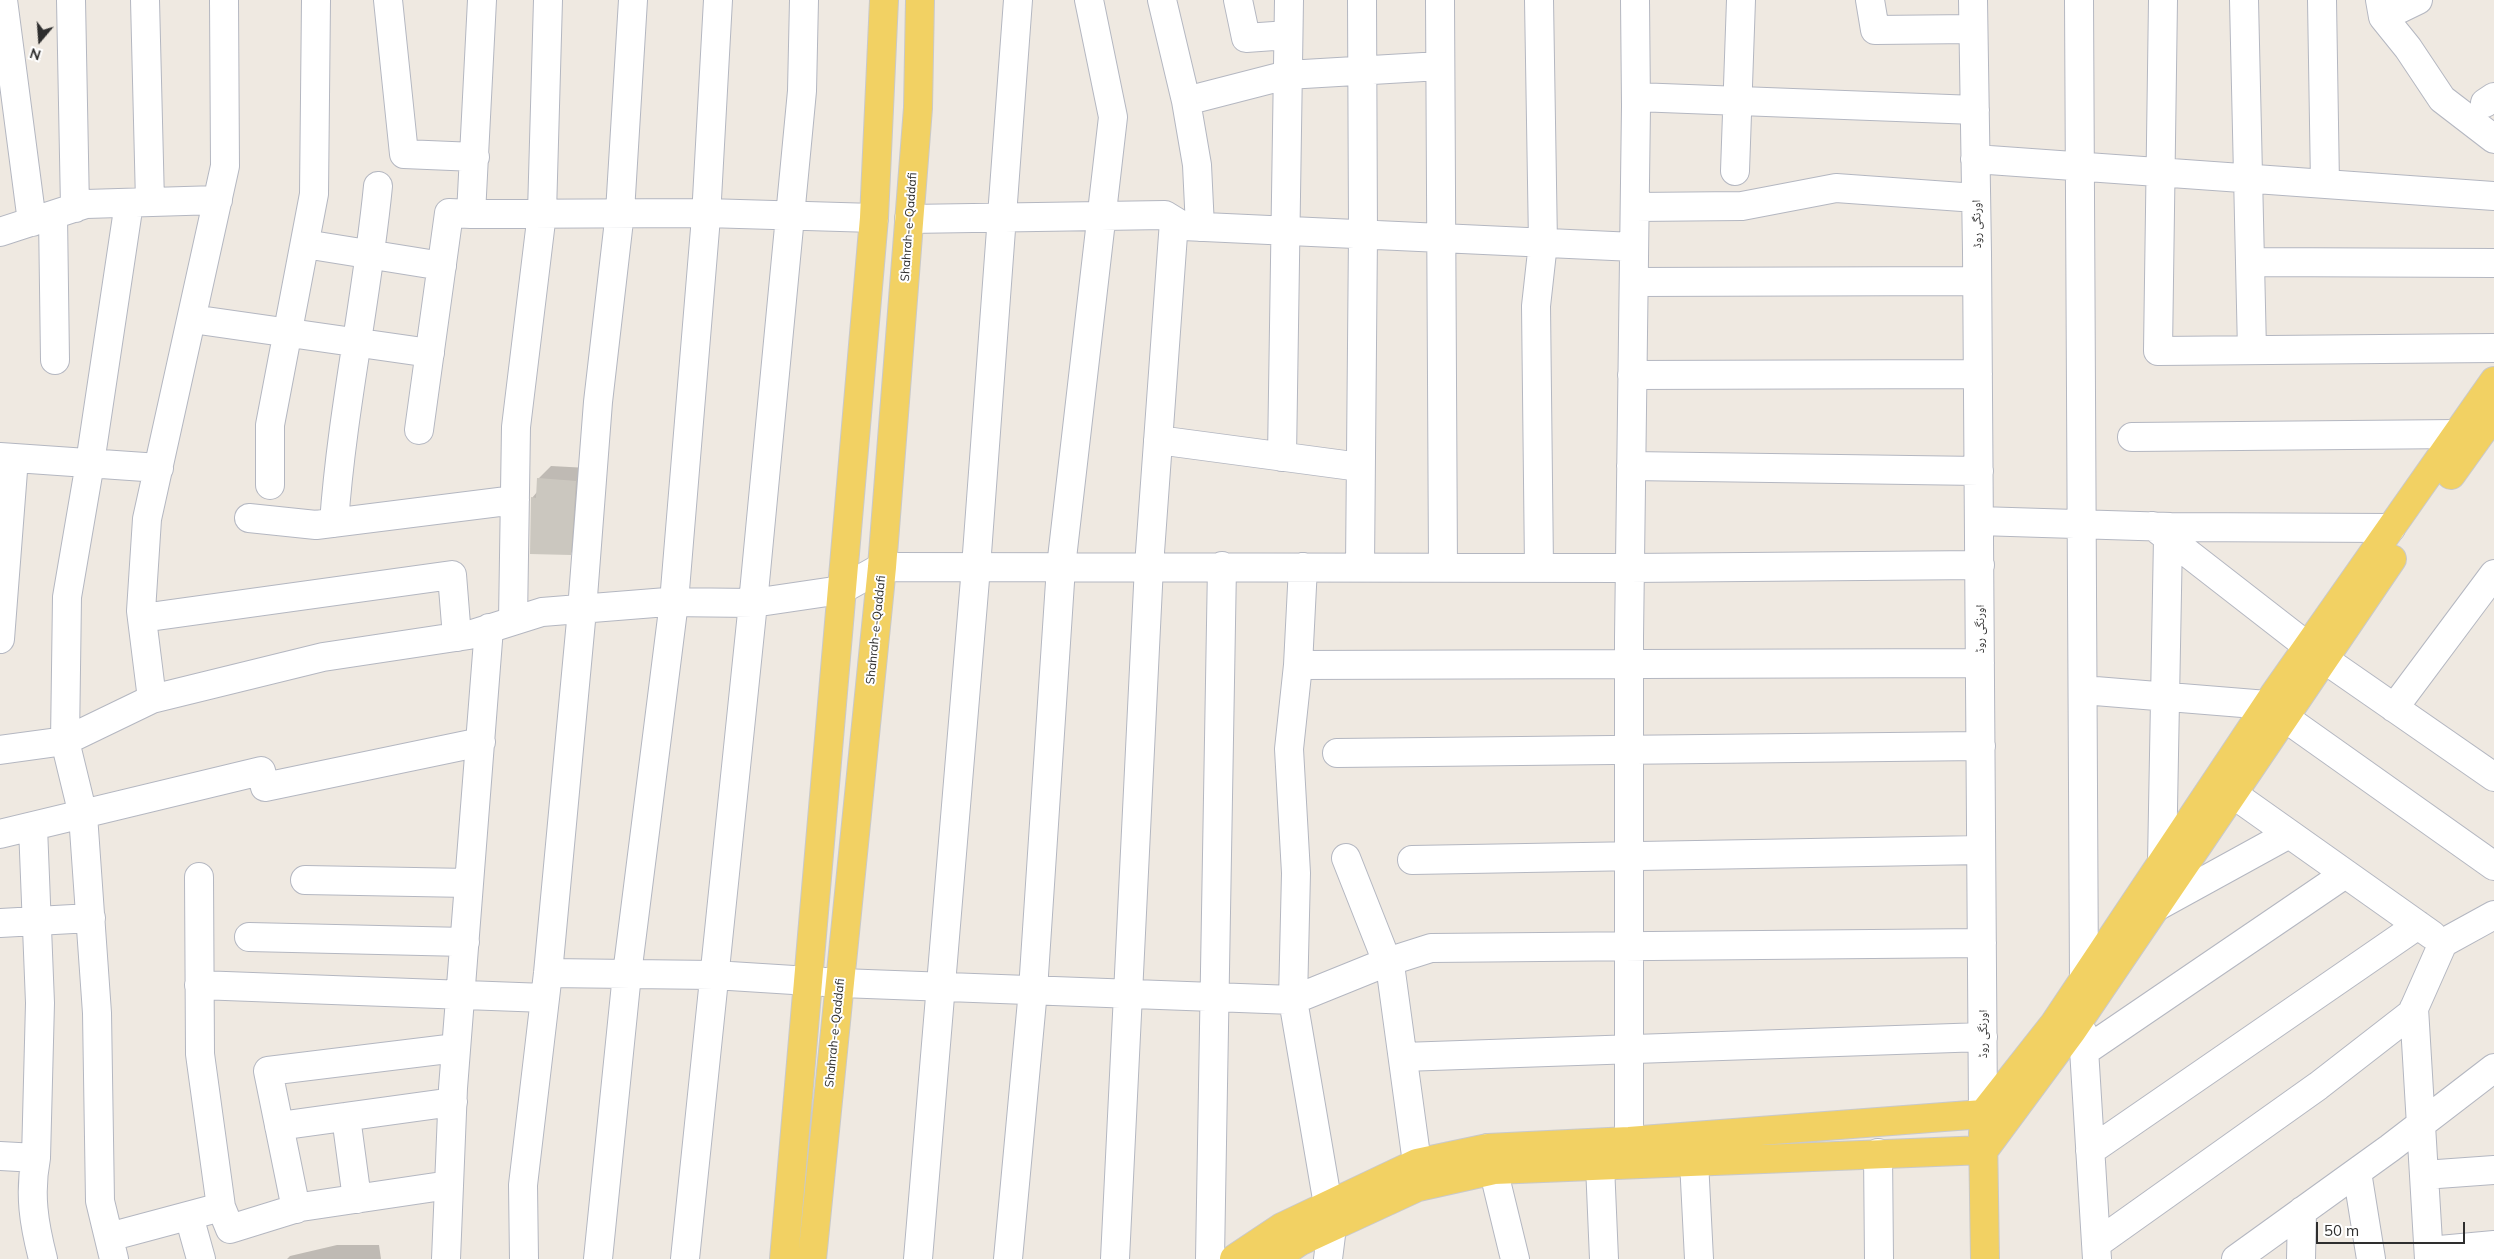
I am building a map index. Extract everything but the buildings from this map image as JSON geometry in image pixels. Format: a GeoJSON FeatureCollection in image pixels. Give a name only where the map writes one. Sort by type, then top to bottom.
{"type":"FeatureCollection","features":[{"type":"Feature","properties":{"kind":"main road"},"geometry":{"type":"LineString","coordinates":[[784,1259],[874,218],[884,0]]}},
{"type":"Feature","properties":{"kind":"main road","name":"Shahrah-e-Qaddafi"},"geometry":{"type":"LineString","coordinates":[[812,1259],[882,567],[918,108],[920,0]]}},
{"type":"Feature","properties":{"kind":"main road"},"geometry":{"type":"LineString","coordinates":[[2317,653],[2391,528],[2494,381]]}},
{"type":"Feature","properties":{"kind":"main road"},"geometry":{"type":"LineString","coordinates":[[1274,1259],[1299,1242],[1330,1216],[1417,1162],[1491,1159],[1629,1141],[1983,1114],[2054,1024],[2162,863],[2494,415]]}},
{"type":"Feature","properties":{"kind":"main road"},"geometry":{"type":"LineString","coordinates":[[1234,1259],[1282,1227],[1330,1216],[1418,1187],[1491,1159],[1600,1165],[1984,1150],[2082,1016],[2233,794],[2276,711]]}},
{"type":"Feature","properties":{"kind":"main road","name":"اورنگی روڈ"},"geometry":{"type":"LineString","coordinates":[[1983,1114],[1985,1259]]}},
{"type":"Feature","properties":{"kind":"street"},"geometry":{"type":"LineString","coordinates":[[3,0],[53,215]]}},
{"type":"Feature","properties":{"kind":"street"},"geometry":{"type":"LineString","coordinates":[[55,360],[53,215],[71,0]]}},
{"type":"Feature","properties":{"kind":"street"},"geometry":{"type":"LineString","coordinates":[[145,0],[139,203],[67,597],[64,741],[83,815],[97,1013],[100,1201],[111,1248],[189,1216],[222,1207]]}},
{"type":"Feature","properties":{"kind":"street"},"geometry":{"type":"LineString","coordinates":[[152,699],[142,618],[147,519],[225,166],[224,0]]}},
{"type":"Feature","properties":{"kind":"street"},"geometry":{"type":"LineString","coordinates":[[270,485],[270,425],[314,194],[316,0]]}},
{"type":"Feature","properties":{"kind":"street"},"geometry":{"type":"LineString","coordinates":[[388,0],[404,154],[475,156]]}},
{"type":"Feature","properties":{"kind":"street"},"geometry":{"type":"LineString","coordinates":[[471,214],[482,0]]}},
{"type":"Feature","properties":{"kind":"street"},"geometry":{"type":"LineString","coordinates":[[446,1259],[456,1048],[481,742],[501,625],[515,500],[516,428],[542,213],[548,0]]}},
{"type":"Feature","properties":{"kind":"street"},"geometry":{"type":"LineString","coordinates":[[524,1259],[523,1185],[546,986],[582,610],[598,402],[620,212],[633,0]]}},
{"type":"Feature","properties":{"kind":"street"},"geometry":{"type":"LineString","coordinates":[[598,1259],[627,974],[674,602],[706,212],[718,0]]}},
{"type":"Feature","properties":{"kind":"street"},"geometry":{"type":"LineString","coordinates":[[685,1259],[753,603],[802,91],[804,0]]}},
{"type":"Feature","properties":{"kind":"street"},"geometry":{"type":"LineString","coordinates":[[918,1259],[976,567],[1018,0]]}},
{"type":"Feature","properties":{"kind":"street"},"geometry":{"type":"LineString","coordinates":[[1008,1259],[1033,990],[1061,567],[1113,118],[1089,0]]}},
{"type":"Feature","properties":{"kind":"street"},"geometry":{"type":"LineString","coordinates":[[1162,0],[1186,101],[1197,165],[1200,227]]}},
{"type":"Feature","properties":{"kind":"street"},"geometry":{"type":"LineString","coordinates":[[1238,0],[1246,38],[1288,36]]}},
{"type":"Feature","properties":{"kind":"street"},"geometry":{"type":"LineString","coordinates":[[1282,457],[1289,0]]}},
{"type":"Feature","properties":{"kind":"street"},"geometry":{"type":"LineString","coordinates":[[1360,567],[1363,234],[1362,0]]}},
{"type":"Feature","properties":{"kind":"street"},"geometry":{"type":"LineString","coordinates":[[1440,0],[1443,567]]}},
{"type":"Feature","properties":{"kind":"street"},"geometry":{"type":"LineString","coordinates":[[1539,0],[1543,243],[1536,306],[1539,568]]}},
{"type":"Feature","properties":{"kind":"street"},"geometry":{"type":"LineString","coordinates":[[1629,1141],[1629,664],[1635,208],[1635,0]]}},
{"type":"Feature","properties":{"kind":"street"},"geometry":{"type":"LineString","coordinates":[[1735,171],[1741,0]]}},
{"type":"Feature","properties":{"kind":"street"},"geometry":{"type":"LineString","coordinates":[[1870,0],[1875,30],[1973,29]]}},
{"type":"Feature","properties":{"kind":"street","name":"اورنگی روڈ"},"geometry":{"type":"LineString","coordinates":[[1972,0],[1978,281],[1983,1114]]}},
{"type":"Feature","properties":{"kind":"street"},"geometry":{"type":"LineString","coordinates":[[2079,0],[2084,980]]}},
{"type":"Feature","properties":{"kind":"street"},"geometry":{"type":"LineString","coordinates":[[2163,0],[2158,351],[2494,348]]}},
{"type":"Feature","properties":{"kind":"street"},"geometry":{"type":"LineString","coordinates":[[2244,0],[2252,350]]}},
{"type":"Feature","properties":{"kind":"street"},"geometry":{"type":"LineString","coordinates":[[2322,0],[2325,184]]}},
{"type":"Feature","properties":{"kind":"street"},"geometry":{"type":"LineString","coordinates":[[2418,0],[2382,8],[2442,100],[2494,139]]}},
{"type":"Feature","properties":{"kind":"street"},"geometry":{"type":"LineString","coordinates":[[1186,101],[1287,76],[1440,66]]}},
{"type":"Feature","properties":{"kind":"street"},"geometry":{"type":"LineString","coordinates":[[1636,97],[1975,110]]}},
{"type":"Feature","properties":{"kind":"street"},"geometry":{"type":"LineString","coordinates":[[1976,159],[2494,196]]}},
{"type":"Feature","properties":{"kind":"street"},"geometry":{"type":"LineString","coordinates":[[334,523],[338,477],[371,254],[378,186]]}},
{"type":"Feature","properties":{"kind":"street"},"geometry":{"type":"LineString","coordinates":[[1635,208],[1742,206],[1836,188],[1976,198]]}},
{"type":"Feature","properties":{"kind":"street"},"geometry":{"type":"LineString","coordinates":[[0,232],[86,204],[218,200]]}},
{"type":"Feature","properties":{"kind":"street"},"geometry":{"type":"LineString","coordinates":[[419,430],[449,213],[706,212],[874,218]]}},
{"type":"Feature","properties":{"kind":"street"},"geometry":{"type":"LineString","coordinates":[[909,219],[1164,215],[1183,226],[1634,247]]}},
{"type":"Feature","properties":{"kind":"street"},"geometry":{"type":"LineString","coordinates":[[1115,1259],[1148,566],[1174,221]]}},
{"type":"Feature","properties":{"kind":"street"},"geometry":{"type":"LineString","coordinates":[[304,244],[442,266]]}},
{"type":"Feature","properties":{"kind":"street"},"geometry":{"type":"LineString","coordinates":[[2250,262],[2494,263]]}},
{"type":"Feature","properties":{"kind":"street"},"geometry":{"type":"LineString","coordinates":[[1634,282],[1978,281]]}},
{"type":"Feature","properties":{"kind":"street"},"geometry":{"type":"LineString","coordinates":[[192,320],[430,353]]}},
{"type":"Feature","properties":{"kind":"street"},"geometry":{"type":"LineString","coordinates":[[1632,375],[1978,374]]}},
{"type":"Feature","properties":{"kind":"street"},"geometry":{"type":"LineString","coordinates":[[2132,437],[2457,434]]}},
{"type":"Feature","properties":{"kind":"street"},"geometry":{"type":"LineString","coordinates":[[1158,440],[1360,467]]}},
{"type":"Feature","properties":{"kind":"street"},"geometry":{"type":"LineString","coordinates":[[0,639],[7,458],[159,468]]}},
{"type":"Feature","properties":{"kind":"street"},"geometry":{"type":"LineString","coordinates":[[1631,466],[1979,471]]}},
{"type":"Feature","properties":{"kind":"street"},"geometry":{"type":"LineString","coordinates":[[248,518],[316,525],[515,500]]}},
{"type":"Feature","properties":{"kind":"street"},"geometry":{"type":"LineString","coordinates":[[1979,521],[2083,524],[2160,532],[2391,528]]}},
{"type":"Feature","properties":{"kind":"street"},"geometry":{"type":"LineString","coordinates":[[2160,532],[2317,653],[2494,777]]}},
{"type":"Feature","properties":{"kind":"street"},"geometry":{"type":"LineString","coordinates":[[2160,532],[2165,697],[2162,863]]}},
{"type":"Feature","properties":{"kind":"street"},"geometry":{"type":"LineString","coordinates":[[0,750],[64,741],[152,699],[323,658],[457,637],[542,612],[674,602],[753,603],[841,590],[882,567],[1630,568],[1980,565]]}},
{"type":"Feature","properties":{"kind":"street"},"geometry":{"type":"LineString","coordinates":[[1210,1259],[1222,566]]}},
{"type":"Feature","properties":{"kind":"street"},"geometry":{"type":"LineString","coordinates":[[1304,567],[1298,664],[1289,749],[1296,873],[1294,1000],[1330,1216],[1328,1259]]}},
{"type":"Feature","properties":{"kind":"street"},"geometry":{"type":"LineString","coordinates":[[2394,708],[2494,574]]}},
{"type":"Feature","properties":{"kind":"street"},"geometry":{"type":"LineString","coordinates":[[142,618],[452,575],[457,637]]}},
{"type":"Feature","properties":{"kind":"street"},"geometry":{"type":"LineString","coordinates":[[1298,664],[1980,663]]}},
{"type":"Feature","properties":{"kind":"street"},"geometry":{"type":"LineString","coordinates":[[2083,690],[2165,697],[2276,711],[2494,866]]}},
{"type":"Feature","properties":{"kind":"street"},"geometry":{"type":"LineString","coordinates":[[0,834],[261,771],[265,787],[481,742]]}},
{"type":"Feature","properties":{"kind":"street"},"geometry":{"type":"LineString","coordinates":[[1337,753],[1981,746]]}},
{"type":"Feature","properties":{"kind":"street"},"geometry":{"type":"LineString","coordinates":[[2233,794],[2443,943]]}},
{"type":"Feature","properties":{"kind":"street"},"geometry":{"type":"LineString","coordinates":[[33,827],[40,1003],[36,1158],[32,1181],[35,1226],[43,1259]]}},
{"type":"Feature","properties":{"kind":"street"},"geometry":{"type":"LineString","coordinates":[[2158,906],[2289,834]]}},
{"type":"Feature","properties":{"kind":"street"},"geometry":{"type":"LineString","coordinates":[[1412,860],[1982,850]]}},
{"type":"Feature","properties":{"kind":"street"},"geometry":{"type":"LineString","coordinates":[[1346,858],[1391,972],[1417,1162]]}},
{"type":"Feature","properties":{"kind":"street"},"geometry":{"type":"LineString","coordinates":[[2085,1051],[2345,874]]}},
{"type":"Feature","properties":{"kind":"street"},"geometry":{"type":"LineString","coordinates":[[199,877],[200,1054],[222,1207],[230,1229],[296,1209],[449,1184]]}},
{"type":"Feature","properties":{"kind":"street"},"geometry":{"type":"LineString","coordinates":[[305,880],[469,883]]}},
{"type":"Feature","properties":{"kind":"street"},"geometry":{"type":"LineString","coordinates":[[2097,1252],[2318,1086],[2412,1012],[2443,943],[2494,915]]}},
{"type":"Feature","properties":{"kind":"street"},"geometry":{"type":"LineString","coordinates":[[0,923],[90,918]]}},
{"type":"Feature","properties":{"kind":"street"},"geometry":{"type":"LineString","coordinates":[[2090,1150],[2418,925]]}},
{"type":"Feature","properties":{"kind":"street"},"geometry":{"type":"LineString","coordinates":[[249,937],[465,942]]}},
{"type":"Feature","properties":{"kind":"street"},"geometry":{"type":"LineString","coordinates":[[199,985],[460,995],[546,986],[627,974],[714,975],[841,983],[1294,1000],[1387,962],[1431,948],[1982,943]]}},
{"type":"Feature","properties":{"kind":"street"},"geometry":{"type":"LineString","coordinates":[[2414,1008],[2429,1255],[2494,1245]]}},
{"type":"Feature","properties":{"kind":"street"},"geometry":{"type":"LineString","coordinates":[[2082,1016],[2097,1252]]}},
{"type":"Feature","properties":{"kind":"street"},"geometry":{"type":"LineString","coordinates":[[1403,1057],[1983,1037]]}},
{"type":"Feature","properties":{"kind":"street"},"geometry":{"type":"LineString","coordinates":[[296,1209],[268,1072],[456,1048]]}},
{"type":"Feature","properties":{"kind":"street"},"geometry":{"type":"LineString","coordinates":[[2236,1259],[2421,1124],[2494,1068]]}},
{"type":"Feature","properties":{"kind":"street"},"geometry":{"type":"LineString","coordinates":[[279,1126],[453,1102]]}},
{"type":"Feature","properties":{"kind":"street"},"geometry":{"type":"LineString","coordinates":[[346,1117],[357,1199]]}},
{"type":"Feature","properties":{"kind":"street"},"geometry":{"type":"LineString","coordinates":[[1878,1154],[1879,1259]]}},
{"type":"Feature","properties":{"kind":"street"},"geometry":{"type":"LineString","coordinates":[[0,1156],[36,1158]]}},
{"type":"Feature","properties":{"kind":"street"},"geometry":{"type":"LineString","coordinates":[[1491,1159],[1515,1259]]}},
{"type":"Feature","properties":{"kind":"street"},"geometry":{"type":"LineString","coordinates":[[1694,1161],[1699,1259]]}},
{"type":"Feature","properties":{"kind":"street"},"geometry":{"type":"LineString","coordinates":[[1600,1165],[1604,1259]]}},
{"type":"Feature","properties":{"kind":"street"},"geometry":{"type":"LineString","coordinates":[[2424,1175],[2494,1170]]}},
{"type":"Feature","properties":{"kind":"street"},"geometry":{"type":"LineString","coordinates":[[2356,1172],[2372,1259]]}},
{"type":"Feature","properties":{"kind":"street"},"geometry":{"type":"LineString","coordinates":[[2301,1259],[2302,1211]]}},
{"type":"Feature","properties":{"kind":"street"},"geometry":{"type":"LineString","coordinates":[[189,1216],[201,1259]]}}]}
